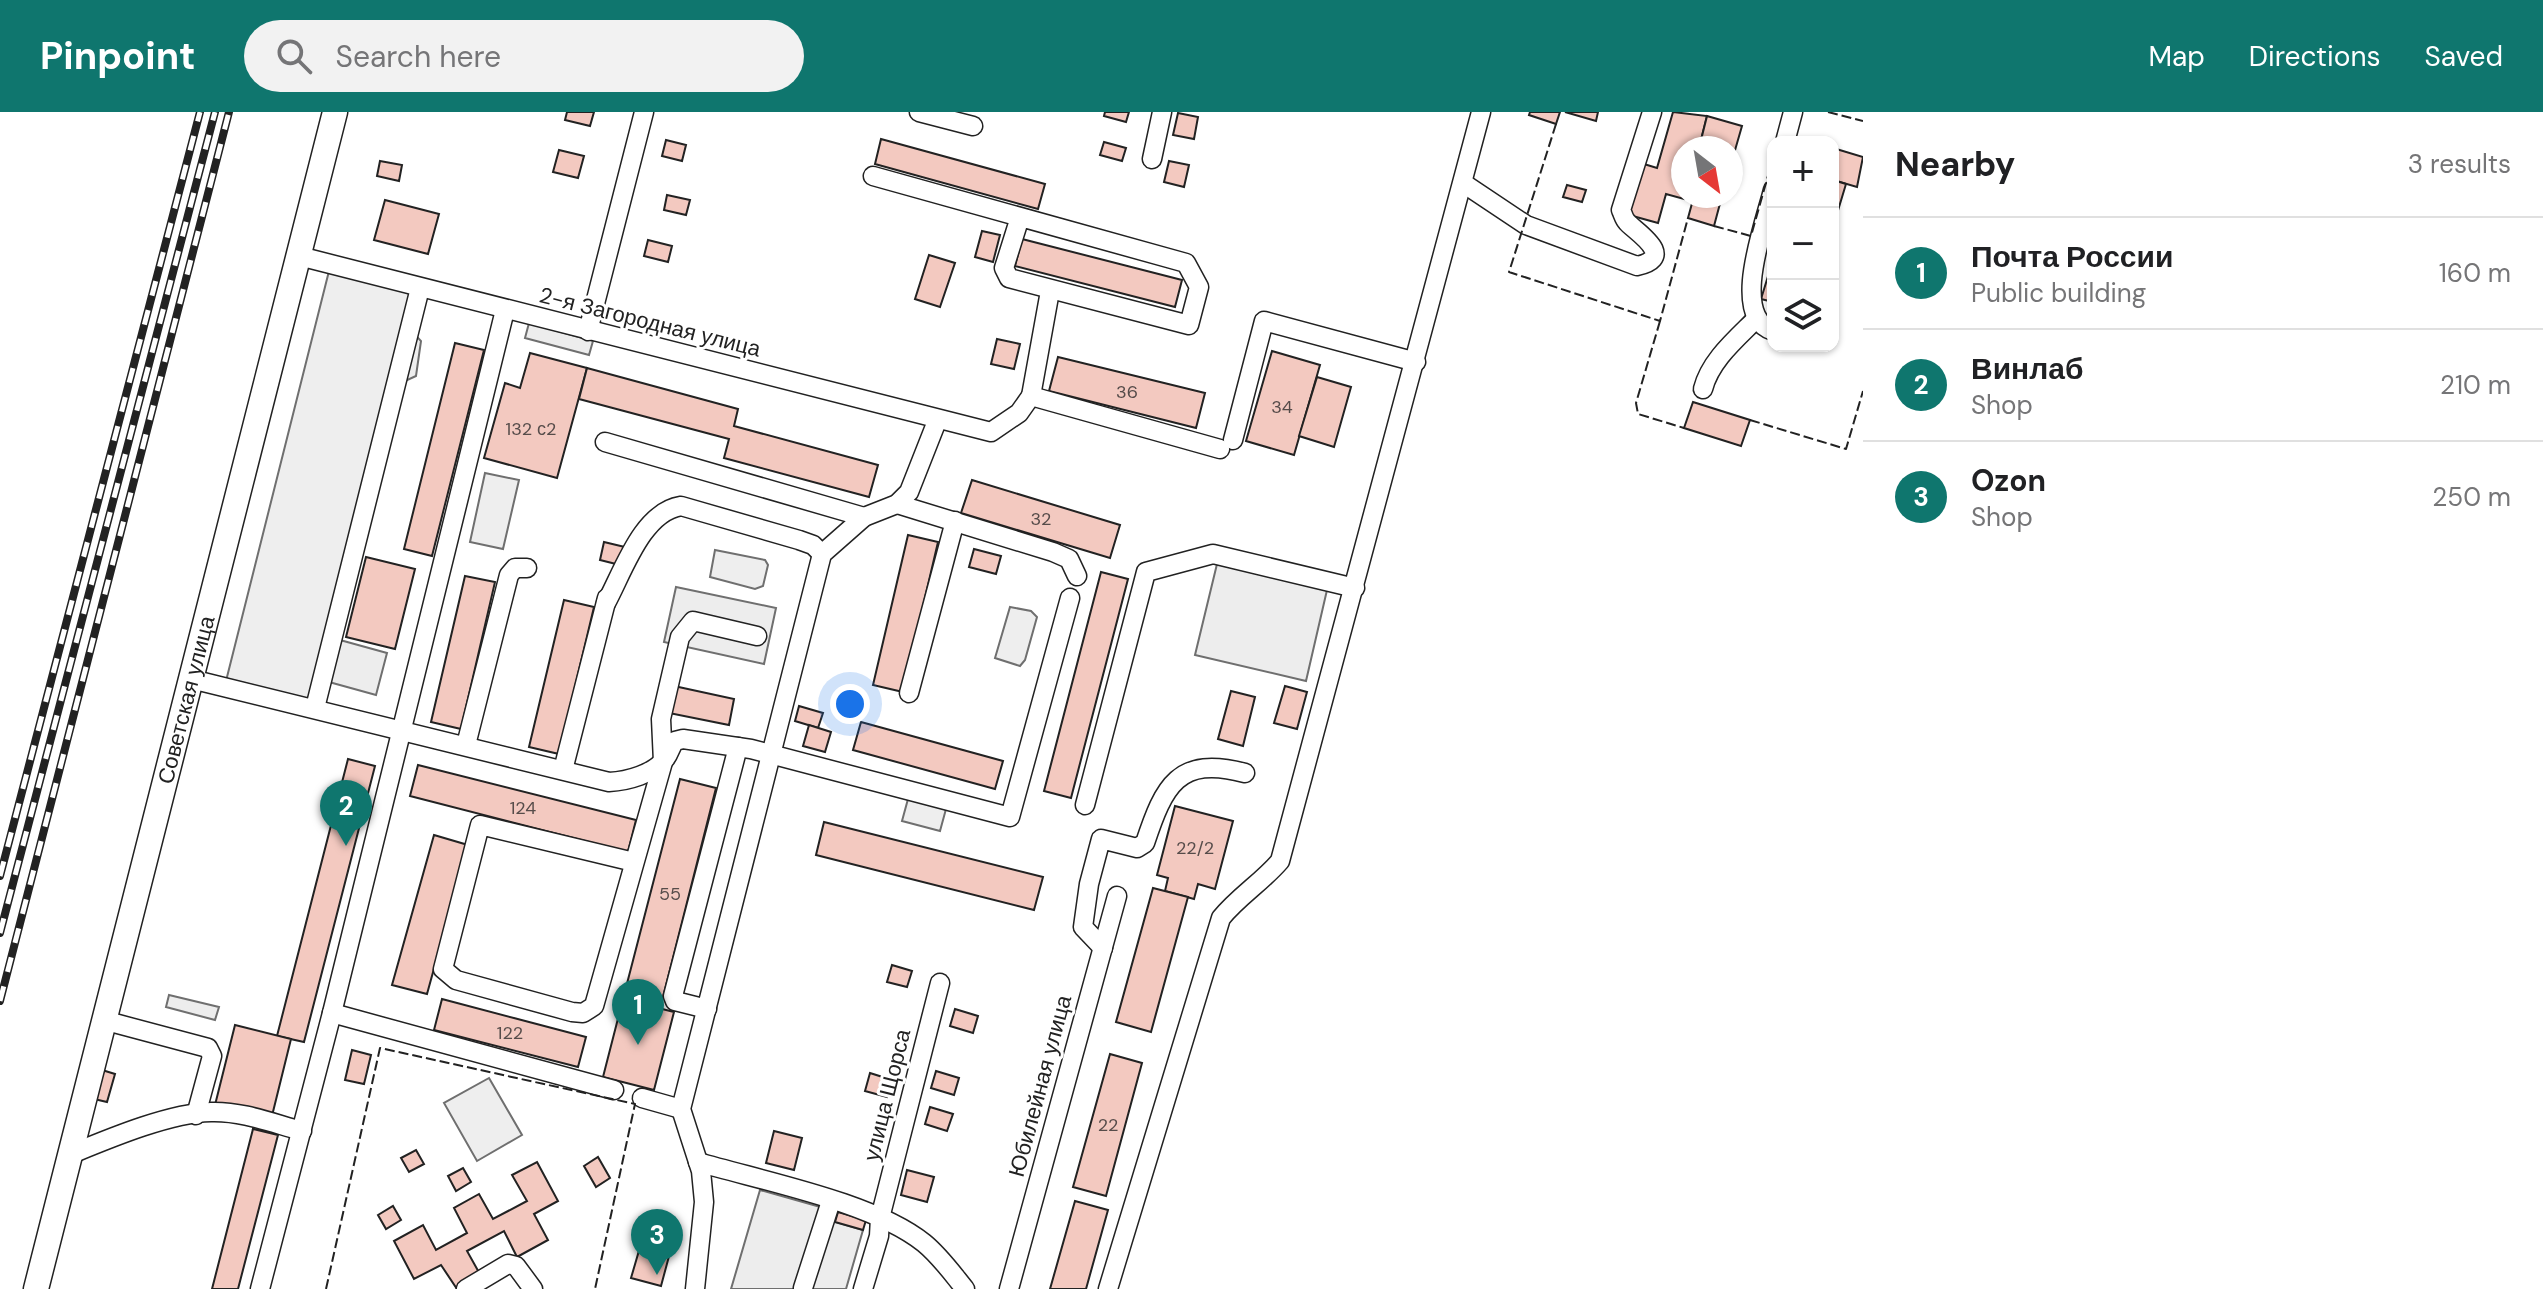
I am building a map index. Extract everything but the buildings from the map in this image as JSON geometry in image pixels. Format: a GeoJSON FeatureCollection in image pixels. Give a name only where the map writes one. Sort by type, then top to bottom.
{"type":"FeatureCollection","features":[{"type":"Feature","properties":{"kind":"main road","name":"Советская улица"},"geometry":{"type":"LineString","coordinates":[[36,1289],[335,112]]}},
{"type":"Feature","properties":{"kind":"street"},"geometry":{"type":"LineString","coordinates":[[588,331],[644,112]]}},
{"type":"Feature","properties":{"kind":"street"},"geometry":{"type":"LineString","coordinates":[[919,112],[973,126]]}},
{"type":"Feature","properties":{"kind":"street"},"geometry":{"type":"LineString","coordinates":[[1152,159],[1162,112]]}},
{"type":"Feature","properties":{"kind":"street"},"geometry":{"type":"LineString","coordinates":[[1108,1289],[1221,918],[1237,899],[1260,885],[1280,861],[1481,112]]}},
{"type":"Feature","properties":{"kind":"street"},"geometry":{"type":"LineString","coordinates":[[1463,183],[1526,225],[1637,266],[1645,264],[1651,258],[1652,246],[1647,236],[1627,223],[1621,210],[1652,112]]}},
{"type":"Feature","properties":{"kind":"street"},"geometry":{"type":"LineString","coordinates":[[1787,136],[1793,112]]}},
{"type":"Feature","properties":{"kind":"street"},"geometry":{"type":"LineString","coordinates":[[873,176],[1186,263],[1199,287],[1189,325],[1009,278],[1004,268],[1020,217]]}},
{"type":"Feature","properties":{"kind":"street"},"geometry":{"type":"LineString","coordinates":[[1767,329],[1760,327],[1755,320],[1752,273],[1768,208]]}},
{"type":"Feature","properties":{"kind":"street","name":"2-я Загородная улица"},"geometry":{"type":"LineString","coordinates":[[299,256],[937,421],[991,432],[1019,413],[1031,396]]}},
{"type":"Feature","properties":{"kind":"street"},"geometry":{"type":"LineString","coordinates":[[315,708],[420,288]]}},
{"type":"Feature","properties":{"kind":"street"},"geometry":{"type":"LineString","coordinates":[[1050,291],[1031,396],[1226,445],[1264,321],[1416,362]]}},
{"type":"Feature","properties":{"kind":"street"},"geometry":{"type":"LineString","coordinates":[[260,1289],[403,730],[505,310]]}},
{"type":"Feature","properties":{"kind":"street"},"geometry":{"type":"LineString","coordinates":[[1703,389],[1706,378],[1723,353],[1755,320]]}},
{"type":"Feature","properties":{"kind":"street"},"geometry":{"type":"LineString","coordinates":[[695,1289],[704,1202],[698,1162],[681,1109],[822,554],[864,517],[897,504],[909,492],[937,421]]}},
{"type":"Feature","properties":{"kind":"street"},"geometry":{"type":"LineString","coordinates":[[605,442],[864,517]]}},
{"type":"Feature","properties":{"kind":"street"},"geometry":{"type":"LineString","coordinates":[[897,504],[1053,552],[1069,559],[1077,576]]}},
{"type":"Feature","properties":{"kind":"street"},"geometry":{"type":"LineString","coordinates":[[563,770],[606,601],[643,534],[669,508],[681,506],[799,540],[813,545],[822,554]]}},
{"type":"Feature","properties":{"kind":"street"},"geometry":{"type":"LineString","coordinates":[[909,693],[955,521]]}},
{"type":"Feature","properties":{"kind":"street"},"geometry":{"type":"LineString","coordinates":[[1085,805],[1146,572],[1213,554],[1355,588]]}},
{"type":"Feature","properties":{"kind":"street"},"geometry":{"type":"LineString","coordinates":[[466,745],[509,575],[515,568],[527,568]]}},
{"type":"Feature","properties":{"kind":"street"},"geometry":{"type":"LineString","coordinates":[[634,862],[480,825],[443,969],[456,980],[583,1013],[594,1006],[663,762],[675,741],[683,739],[738,747],[1010,817],[1070,598]]}},
{"type":"Feature","properties":{"kind":"street"},"geometry":{"type":"LineString","coordinates":[[663,762],[661,719],[680,637],[686,628],[693,621],[757,636]]}},
{"type":"Feature","properties":{"kind":"street"},"geometry":{"type":"LineString","coordinates":[[191,679],[609,782],[627,781],[663,762]]}},
{"type":"Feature","properties":{"kind":"street"},"geometry":{"type":"LineString","coordinates":[[707,1009],[675,1001],[673,996],[738,747]]}},
{"type":"Feature","properties":{"kind":"street"},"geometry":{"type":"LineString","coordinates":[[1103,948],[1083,927],[1089,884],[1101,839],[1137,848],[1145,843],[1161,796],[1175,782],[1207,767],[1245,773]]}},
{"type":"Feature","properties":{"kind":"street","name":"Юбилейная улица"},"geometry":{"type":"LineString","coordinates":[[1009,1289],[1117,896]]}},
{"type":"Feature","properties":{"kind":"street","name":"улица Щорса"},"geometry":{"type":"LineString","coordinates":[[863,1289],[879,1236],[880,1218],[940,983]]}},
{"type":"Feature","properties":{"kind":"street"},"geometry":{"type":"LineString","coordinates":[[332,1013],[614,1090]]}},
{"type":"Feature","properties":{"kind":"street"},"geometry":{"type":"LineString","coordinates":[[103,1020],[208,1048],[212,1056],[196,1115]]}},
{"type":"Feature","properties":{"kind":"street"},"geometry":{"type":"LineString","coordinates":[[642,1098],[681,1109]]}},
{"type":"Feature","properties":{"kind":"street"},"geometry":{"type":"LineString","coordinates":[[69,1155],[147,1126],[196,1115],[236,1114],[302,1131]]}},
{"type":"Feature","properties":{"kind":"street"},"geometry":{"type":"LineString","coordinates":[[698,1162],[880,1218],[922,1241],[965,1289]]}},
{"type":"Feature","properties":{"kind":"street"},"geometry":{"type":"LineString","coordinates":[[803,1288],[831,1201]]}},
{"type":"Feature","properties":{"kind":"street"},"geometry":{"type":"LineString","coordinates":[[466,1289],[508,1264],[516,1266],[533,1289]]}},
{"type":"Feature","properties":{"kind":"shaded area"},"geometry":{"type":"Polygon","coordinates":[[[329,271],[414,294],[406,325],[421,341],[416,376],[405,381],[313,703],[226,681],[329,271]]]}},
{"type":"Feature","properties":{"kind":"shaded area"},"geometry":{"type":"Polygon","coordinates":[[[529,323],[593,341],[589,355],[525,338],[529,323]]]}},
{"type":"Feature","properties":{"kind":"shaded area"},"geometry":{"type":"Polygon","coordinates":[[[485,473],[519,480],[503,549],[470,542],[485,473]]]}},
{"type":"Feature","properties":{"kind":"shaded area"},"geometry":{"type":"Polygon","coordinates":[[[715,550],[765,560],[768,565],[763,586],[755,589],[710,577],[715,550]]]}},
{"type":"Feature","properties":{"kind":"shaded area"},"geometry":{"type":"Polygon","coordinates":[[[1217,564],[1327,590],[1306,681],[1195,655],[1217,564]]]}},
{"type":"Feature","properties":{"kind":"shaded area"},"geometry":{"type":"Polygon","coordinates":[[[676,587],[776,608],[764,664],[664,642],[676,587]]]}},
{"type":"Feature","properties":{"kind":"shaded area"},"geometry":{"type":"Polygon","coordinates":[[[1010,607],[1031,611],[1037,617],[1025,660],[1020,666],[995,658],[1010,607]]]}},
{"type":"Feature","properties":{"kind":"shaded area"},"geometry":{"type":"Polygon","coordinates":[[[340,640],[387,653],[376,695],[329,682],[340,640]]]}},
{"type":"Feature","properties":{"kind":"shaded area"},"geometry":{"type":"Polygon","coordinates":[[[908,799],[946,809],[940,831],[902,821],[908,799]]]}},
{"type":"Feature","properties":{"kind":"shaded area"},"geometry":{"type":"Polygon","coordinates":[[[169,995],[219,1007],[215,1020],[166,1007],[169,995]]]}},
{"type":"Feature","properties":{"kind":"shaded area"},"geometry":{"type":"Polygon","coordinates":[[[489,1078],[522,1135],[477,1161],[444,1103],[489,1078]]]}},
{"type":"Feature","properties":{"kind":"shaded area"},"geometry":{"type":"Polygon","coordinates":[[[760,1190],[838,1212],[836,1222],[863,1230],[846,1289],[731,1289],[760,1190]]]}},
{"type":"Feature","properties":{"kind":"railway"},"geometry":{"type":"LineString","coordinates":[[0,876],[200,112]]}},
{"type":"Feature","properties":{"kind":"railway"},"geometry":{"type":"LineString","coordinates":[[0,933],[215,112]]}},
{"type":"Feature","properties":{"kind":"railway"},"geometry":{"type":"LineString","coordinates":[[0,1001],[229,112]]}},
{"type":"Feature","properties":{"kind":"fence"},"geometry":{"type":"LineString","coordinates":[[1828,112],[1863,121]]}},
{"type":"Feature","properties":{"kind":"fence"},"geometry":{"type":"LineString","coordinates":[[1556,124],[1509,272],[1660,321],[1688,218]]}},
{"type":"Feature","properties":{"kind":"fence"},"geometry":{"type":"LineString","coordinates":[[1714,226],[1751,236],[1767,179]]}},
{"type":"Feature","properties":{"kind":"fence"},"geometry":{"type":"LineString","coordinates":[[1660,321],[1636,403],[1638,414],[1684,428]]}},
{"type":"Feature","properties":{"kind":"fence"},"geometry":{"type":"LineString","coordinates":[[1750,420],[1846,449],[1863,391]]}},
{"type":"Feature","properties":{"kind":"fence"},"geometry":{"type":"LineString","coordinates":[[326,1289],[380,1048],[635,1104],[595,1289]]}},
{"type":"Feature","properties":{"kind":"place","name":"Винлаб"},"geometry":{"type":"Point","coordinates":[346,846]}},
{"type":"Feature","properties":{"kind":"place","name":"Почта России"},"geometry":{"type":"Point","coordinates":[638,1045]}},
{"type":"Feature","properties":{"kind":"place","name":"Ozon"},"geometry":{"type":"Point","coordinates":[657,1275]}}]}
